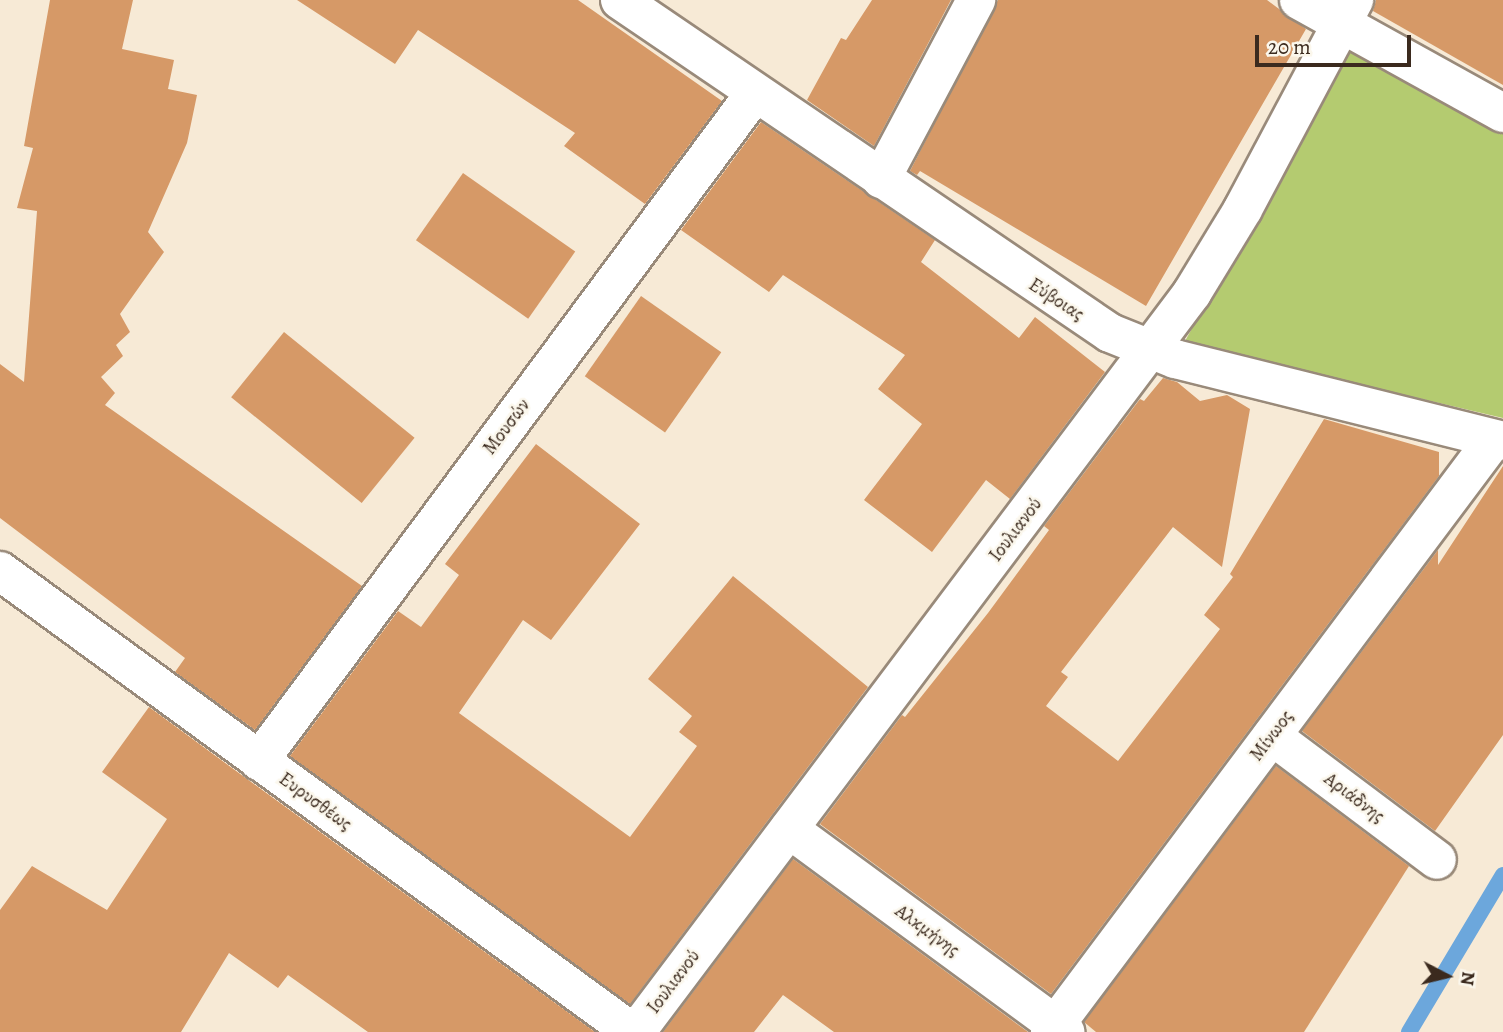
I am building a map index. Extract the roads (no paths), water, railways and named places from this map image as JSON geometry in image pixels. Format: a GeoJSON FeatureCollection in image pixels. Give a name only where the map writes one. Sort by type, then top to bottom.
{"type":"FeatureCollection","features":[{"type":"Feature","properties":{"kind":"street","name":"Εύβοιας"},"geometry":{"type":"LineString","coordinates":[[620,0],[672,16],[755,93],[1071,311],[1150,351],[1498,441]]}},
{"type":"Feature","properties":{"kind":"street"},"geometry":{"type":"LineString","coordinates":[[881,179],[976,0]]}},
{"type":"Feature","properties":{"kind":"street"},"geometry":{"type":"LineString","coordinates":[[1299,0],[1347,13],[1503,113]]}},
{"type":"Feature","properties":{"kind":"street","name":"Ιουλιανού"},"geometry":{"type":"LineString","coordinates":[[634,1032],[1150,351],[1216,257],[1347,13]]}},
{"type":"Feature","properties":{"kind":"street","name":"Μουσών"},"geometry":{"type":"LineString","coordinates":[[259,761],[755,93]]}},
{"type":"Feature","properties":{"kind":"street","name":"Μίνωος"},"geometry":{"type":"LineString","coordinates":[[1057,1030],[1272,736],[1498,441]]}},
{"type":"Feature","properties":{"kind":"street","name":"Ευρυσθέως"},"geometry":{"type":"LineString","coordinates":[[0,571],[634,1032]]}},
{"type":"Feature","properties":{"kind":"street","name":"Αριάδνης"},"geometry":{"type":"LineString","coordinates":[[1272,736],[1437,860]]}},
{"type":"Feature","properties":{"kind":"street","name":"Αλκμήνης"},"geometry":{"type":"LineString","coordinates":[[789,829],[1057,1030]]}},
{"type":"Feature","properties":{"kind":"waterway"},"geometry":{"type":"LineString","coordinates":[[1409,1032],[1503,875]]}}]}
